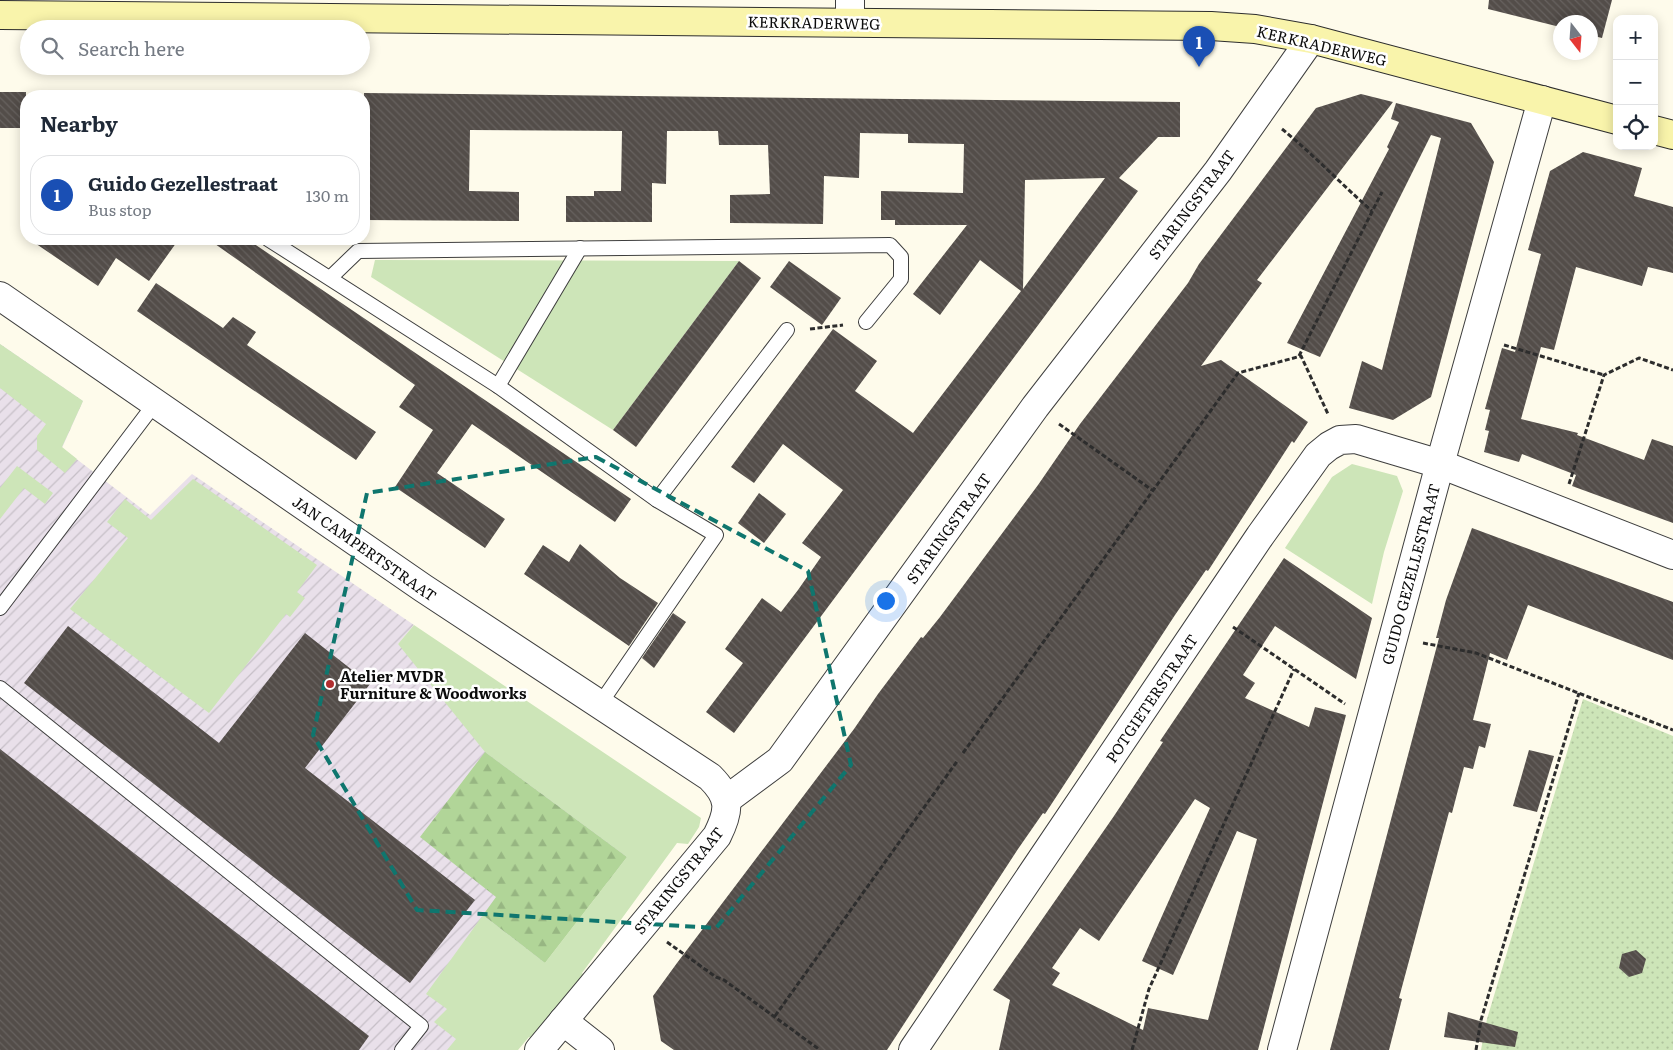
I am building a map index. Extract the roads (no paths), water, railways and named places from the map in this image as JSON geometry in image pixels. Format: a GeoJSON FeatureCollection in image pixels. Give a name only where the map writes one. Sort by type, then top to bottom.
{"type":"FeatureCollection","features":[{"type":"Feature","properties":{"kind":"street","name":"KERKRADERWEG"},"geometry":{"type":"LineString","coordinates":[[0,15],[850,11],[1211,26],[1255,29],[1311,39],[1613,119]]}},
{"type":"Feature","properties":{"kind":"street","name":"STARINGSTRAAT"},"geometry":{"type":"LineString","coordinates":[[539,1050],[717,836],[726,818],[726,800],[780,760],[1035,407],[1218,171],[1311,39]]}},
{"type":"Feature","properties":{"kind":"street","name":"GUIDO GEZELLESTRAAT"},"geometry":{"type":"LineString","coordinates":[[1282,1050],[1440,464],[1542,100]]}},
{"type":"Feature","properties":{"kind":"street"},"geometry":{"type":"LineString","coordinates":[[1658,131],[1673,135]]}},
{"type":"Feature","properties":{"kind":"street","name":"JAN CAMPERTSTRAAT"},"geometry":{"type":"LineString","coordinates":[[0,296],[156,402],[422,588],[710,777],[721,788],[726,800]]}},
{"type":"Feature","properties":{"kind":"street","name":"POTGIETERSTRAAT"},"geometry":{"type":"LineString","coordinates":[[912,1050],[1318,455],[1340,440],[1356,439],[1440,464]]}},
{"type":"Feature","properties":{"kind":"street"},"geometry":{"type":"LineString","coordinates":[[1440,464],[1673,555]]}},
{"type":"Feature","properties":{"kind":"street"},"geometry":{"type":"LineString","coordinates":[[563,1021],[600,1050]]}},
{"type":"Feature","properties":{"kind":"lane"},"geometry":{"type":"LineString","coordinates":[[278,245],[498,386],[657,500],[716,536],[600,704]]}},
{"type":"Feature","properties":{"kind":"lane"},"geometry":{"type":"LineString","coordinates":[[330,278],[358,251],[890,245],[901,258],[901,279],[866,322]]}},
{"type":"Feature","properties":{"kind":"lane"},"geometry":{"type":"LineString","coordinates":[[498,386],[580,248]]}},
{"type":"Feature","properties":{"kind":"lane"},"geometry":{"type":"LineString","coordinates":[[657,500],[787,330]]}},
{"type":"Feature","properties":{"kind":"lane"},"geometry":{"type":"LineString","coordinates":[[0,608],[156,402]]}},
{"type":"Feature","properties":{"kind":"lane"},"geometry":{"type":"LineString","coordinates":[[0,688],[421,1026],[402,1050]]}},
{"type":"Feature","properties":{"kind":"place","name":"Guido Gezellestraat"},"geometry":{"type":"Point","coordinates":[1199,67]}},
{"type":"Feature","properties":{"kind":"place","name":"Atelier MVDR Furniture & Woodworks"},"geometry":{"type":"Point","coordinates":[330,684]}}]}
